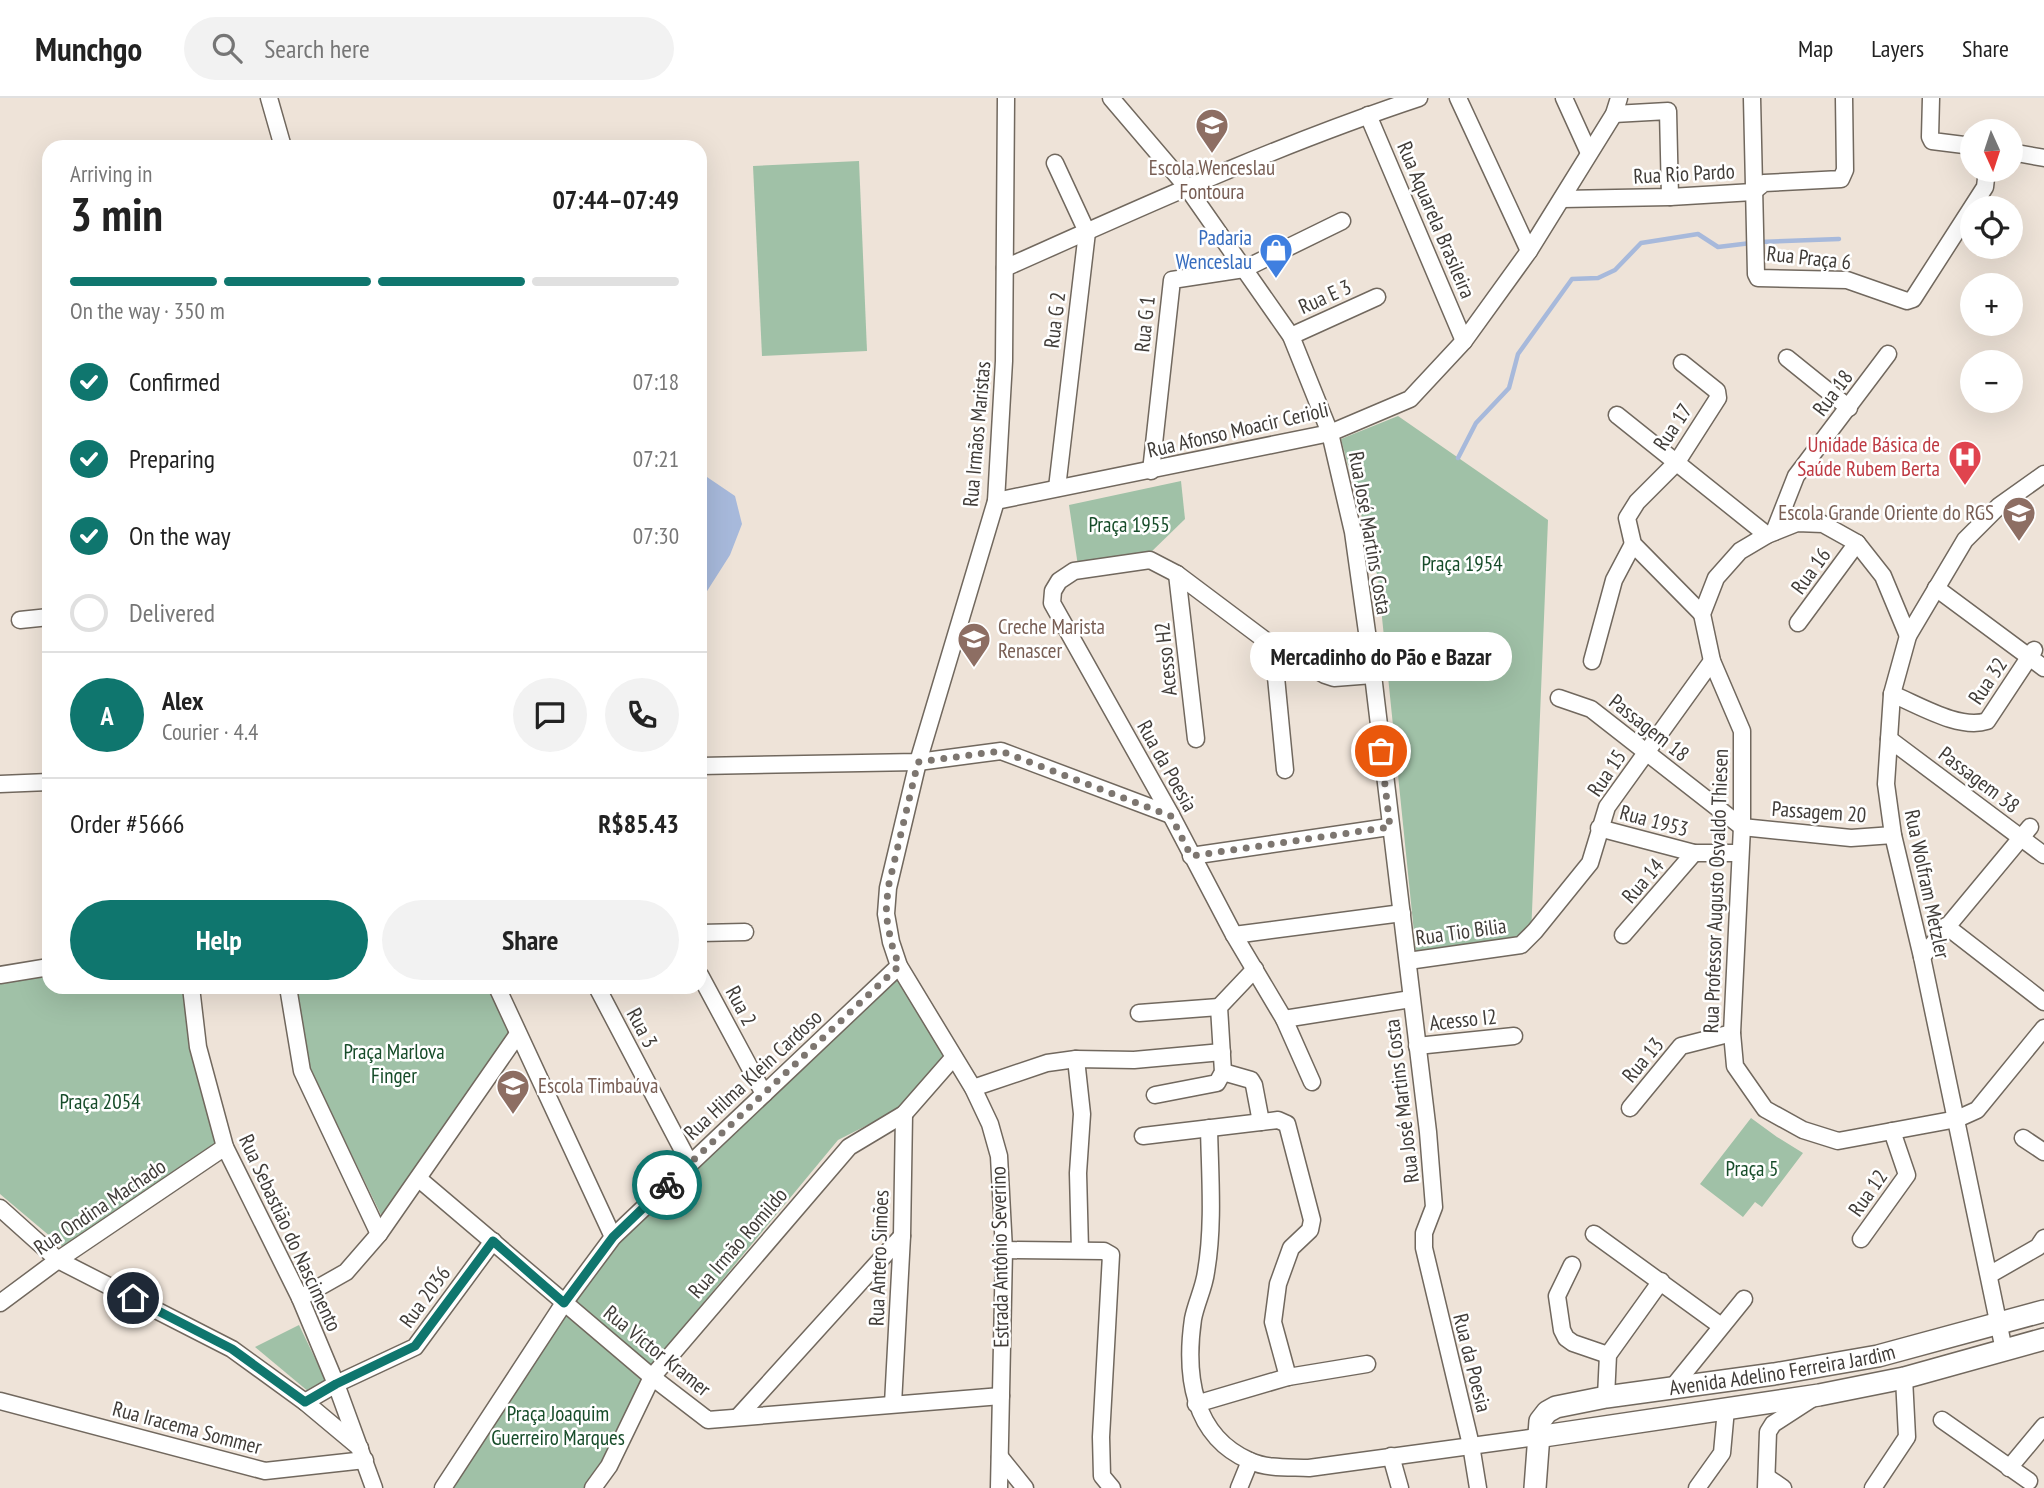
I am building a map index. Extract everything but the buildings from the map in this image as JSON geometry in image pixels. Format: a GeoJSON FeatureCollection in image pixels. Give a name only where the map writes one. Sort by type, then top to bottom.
{"type":"FeatureCollection","features":[{"type":"Feature","properties":{"kind":"main road","name":"Avenida Adelino Ferreira Jardim"},"geometry":{"type":"LineString","coordinates":[[2043,1342],[1903,1378],[1818,1395],[1537,1437],[1540,1421],[1546,1412],[1556,1407],[1878,1356],[2044,1311]]}},
{"type":"Feature","properties":{"kind":"main road"},"geometry":{"type":"LineString","coordinates":[[1535,1488],[1537,1437]]}},
{"type":"Feature","properties":{"kind":"street"},"geometry":{"type":"LineString","coordinates":[[269,98],[281,140]]}},
{"type":"Feature","properties":{"kind":"street","name":"Rua Irmãos Maristas"},"geometry":{"type":"LineString","coordinates":[[918,762],[996,501],[1004,361],[1006,98]]}},
{"type":"Feature","properties":{"kind":"street","name":"Rua José Martins Costa"},"geometry":{"type":"LineString","coordinates":[[1111,98],[1186,186],[1290,336],[1330,433],[1353,532],[1408,961],[1435,1196],[1434,1207],[1424,1233],[1424,1248]]}},
{"type":"Feature","properties":{"kind":"street"},"geometry":{"type":"LineString","coordinates":[[1005,268],[1186,186],[1368,115],[1419,98]]}},
{"type":"Feature","properties":{"kind":"street"},"geometry":{"type":"LineString","coordinates":[[1458,98],[1529,251]]}},
{"type":"Feature","properties":{"kind":"street"},"geometry":{"type":"LineString","coordinates":[[1564,98],[1589,153]]}},
{"type":"Feature","properties":{"kind":"street"},"geometry":{"type":"LineString","coordinates":[[1752,98],[1754,192]]}},
{"type":"Feature","properties":{"kind":"street","name":"Rua Rio Pardo"},"geometry":{"type":"LineString","coordinates":[[1562,199],[1754,192],[1763,183],[1841,179],[1844,175],[1844,98]]}},
{"type":"Feature","properties":{"kind":"street"},"geometry":{"type":"LineString","coordinates":[[1931,98],[1932,141],[1960,144]]}},
{"type":"Feature","properties":{"kind":"street"},"geometry":{"type":"LineString","coordinates":[[1617,106],[1668,111],[1670,197]]}},
{"type":"Feature","properties":{"kind":"street","name":"Rua Afonso Moacir Cerioli"},"geometry":{"type":"LineString","coordinates":[[996,501],[1330,433],[1410,399],[1464,341],[1529,251],[1617,106]]}},
{"type":"Feature","properties":{"kind":"street","name":"Rua Aquarela Brasileira"},"geometry":{"type":"LineString","coordinates":[[1368,115],[1464,341]]}},
{"type":"Feature","properties":{"kind":"street"},"geometry":{"type":"LineString","coordinates":[[2023,154],[2044,158]]}},
{"type":"Feature","properties":{"kind":"street"},"geometry":{"type":"LineString","coordinates":[[1055,163],[1087,232]]}},
{"type":"Feature","properties":{"kind":"street","name":"Rua Praça 6"},"geometry":{"type":"LineString","coordinates":[[1754,192],[1758,278],[1847,279],[1907,302],[1913,299],[1985,187],[1986,182]]}},
{"type":"Feature","properties":{"kind":"street","name":"Rua G 1"},"geometry":{"type":"LineString","coordinates":[[1151,471],[1172,280],[1244,269],[1342,221]]}},
{"type":"Feature","properties":{"kind":"street","name":"Rua G 2"},"geometry":{"type":"LineString","coordinates":[[1057,488],[1087,232]]}},
{"type":"Feature","properties":{"kind":"street","name":"Rua E 3"},"geometry":{"type":"LineString","coordinates":[[1290,336],[1377,297]]}},
{"type":"Feature","properties":{"kind":"street","name":"Rua 18"},"geometry":{"type":"LineString","coordinates":[[1771,533],[1796,476],[1888,354]]}},
{"type":"Feature","properties":{"kind":"street"},"geometry":{"type":"LineString","coordinates":[[1787,358],[1849,408]]}},
{"type":"Feature","properties":{"kind":"street","name":"Rua 17"},"geometry":{"type":"LineString","coordinates":[[1633,544],[1627,518],[1637,502],[1677,462],[1718,398],[1717,391],[1682,363]]}},
{"type":"Feature","properties":{"kind":"street"},"geometry":{"type":"LineString","coordinates":[[1617,415],[1771,533]]}},
{"type":"Feature","properties":{"kind":"street","name":"Rua Wolfram Metzler"},"geometry":{"type":"LineString","coordinates":[[2004,1350],[1922,957],[1893,835],[1886,784],[1892,694],[1908,636],[1965,540],[1999,506],[2044,474]]}},
{"type":"Feature","properties":{"kind":"street"},"geometry":{"type":"LineString","coordinates":[[1592,661],[1614,580],[1633,544],[1702,614],[1716,578],[1740,551],[1771,533],[1797,523],[1824,524],[1857,543],[1883,576],[1908,636]]}},
{"type":"Feature","properties":{"kind":"street","name":"Rua 16"},"geometry":{"type":"LineString","coordinates":[[1798,623],[1857,543]]}},
{"type":"Feature","properties":{"kind":"street","name":"Rua da Poesia"},"geometry":{"type":"LineString","coordinates":[[1177,574],[1150,560],[1074,571],[1059,581],[1053,591],[1052,603],[1234,935],[1284,1018],[1312,1082]]}},
{"type":"Feature","properties":{"kind":"street"},"geometry":{"type":"LineString","coordinates":[[1177,574],[1273,646],[1325,675],[1373,675]]}},
{"type":"Feature","properties":{"kind":"street","name":"Acesso H2"},"geometry":{"type":"LineString","coordinates":[[1177,574],[1196,739]]}},
{"type":"Feature","properties":{"kind":"street"},"geometry":{"type":"LineString","coordinates":[[1936,588],[2032,654],[2044,668]]}},
{"type":"Feature","properties":{"kind":"street","name":"Rua Professor Augusto Osvaldo Thiesen"},"geometry":{"type":"LineString","coordinates":[[1702,614],[1713,662],[1742,731],[1742,827],[1732,1033],[1735,1066],[1765,1109],[1803,1130],[1838,1141],[1956,1119]]}},
{"type":"Feature","properties":{"kind":"street"},"geometry":{"type":"LineString","coordinates":[[20,620],[42,618]]}},
{"type":"Feature","properties":{"kind":"street"},"geometry":{"type":"LineString","coordinates":[[1273,646],[1285,771]]}},
{"type":"Feature","properties":{"kind":"street","name":"Rua 32"},"geometry":{"type":"LineString","coordinates":[[1892,694],[1962,724],[1976,725],[1987,721],[2032,654]]}},
{"type":"Feature","properties":{"kind":"street","name":"Rua 15"},"geometry":{"type":"LineString","coordinates":[[1521,946],[1545,922],[1590,863],[1607,807],[1713,662]]}},
{"type":"Feature","properties":{"kind":"street","name":"Passagem 18"},"geometry":{"type":"LineString","coordinates":[[1559,698],[1591,709],[1742,827]]}},
{"type":"Feature","properties":{"kind":"street","name":"Passagem 38"},"geometry":{"type":"LineString","coordinates":[[1889,739],[2026,832],[2044,855]]}},
{"type":"Feature","properties":{"kind":"street"},"geometry":{"type":"LineString","coordinates":[[707,766],[918,762],[1001,751],[1171,816]]}},
{"type":"Feature","properties":{"kind":"street","name":"Estrada Antônio Severino"},"geometry":{"type":"LineString","coordinates":[[918,762],[888,888],[886,914],[899,966],[973,1088],[990,1124],[999,1156],[1004,1251],[999,1488]]}},
{"type":"Feature","properties":{"kind":"street"},"geometry":{"type":"LineString","coordinates":[[0,784],[42,782]]}},
{"type":"Feature","properties":{"kind":"street"},"geometry":{"type":"LineString","coordinates":[[1191,856],[1390,827]]}},
{"type":"Feature","properties":{"kind":"street","name":"Passagem 20"},"geometry":{"type":"LineString","coordinates":[[1742,827],[1851,838],[1893,835]]}},
{"type":"Feature","properties":{"kind":"street","name":"Rua 1953"},"geometry":{"type":"LineString","coordinates":[[1599,828],[1694,853],[1740,853]]}},
{"type":"Feature","properties":{"kind":"street"},"geometry":{"type":"LineString","coordinates":[[1922,957],[2026,832]]}},
{"type":"Feature","properties":{"kind":"street","name":"Rua 14"},"geometry":{"type":"LineString","coordinates":[[1623,935],[1694,853]]}},
{"type":"Feature","properties":{"kind":"street"},"geometry":{"type":"LineString","coordinates":[[1234,935],[1402,914]]}},
{"type":"Feature","properties":{"kind":"street"},"geometry":{"type":"LineString","coordinates":[[1946,926],[2044,1002]]}},
{"type":"Feature","properties":{"kind":"street"},"geometry":{"type":"LineString","coordinates":[[707,933],[745,932]]}},
{"type":"Feature","properties":{"kind":"street","name":"Rua Tio Bilia"},"geometry":{"type":"LineString","coordinates":[[1408,961],[1521,946]]}},
{"type":"Feature","properties":{"kind":"street","name":"Rua Hilma Klein Cardoso"},"geometry":{"type":"LineString","coordinates":[[443,1488],[564,1303],[613,1237],[899,966]]}},
{"type":"Feature","properties":{"kind":"street"},"geometry":{"type":"LineString","coordinates":[[0,975],[42,968]]}},
{"type":"Feature","properties":{"kind":"street"},"geometry":{"type":"LineString","coordinates":[[1139,1013],[1219,1007],[1255,969]]}},
{"type":"Feature","properties":{"kind":"street","name":"Rua 2"},"geometry":{"type":"LineString","coordinates":[[707,988],[764,1094]]}},
{"type":"Feature","properties":{"kind":"street","name":"Rua Sebastião do Nascimento"},"geometry":{"type":"LineString","coordinates":[[192,994],[198,1047],[225,1147],[300,1298],[336,1384],[374,1488]]}},
{"type":"Feature","properties":{"kind":"street"},"geometry":{"type":"LineString","coordinates":[[289,994],[302,1071],[379,1234]]}},
{"type":"Feature","properties":{"kind":"street"},"geometry":{"type":"LineString","coordinates":[[500,994],[613,1237]]}},
{"type":"Feature","properties":{"kind":"street","name":"Rua 3"},"geometry":{"type":"LineString","coordinates":[[601,994],[690,1164]]}},
{"type":"Feature","properties":{"kind":"street"},"geometry":{"type":"LineString","coordinates":[[1284,1018],[1411,999]]}},
{"type":"Feature","properties":{"kind":"street"},"geometry":{"type":"LineString","coordinates":[[1155,1095],[1217,1083],[1223,1072],[1219,1007]]}},
{"type":"Feature","properties":{"kind":"street"},"geometry":{"type":"LineString","coordinates":[[1956,1119],[1977,1110],[2044,1028]]}},
{"type":"Feature","properties":{"kind":"street","name":"Rua 13"},"geometry":{"type":"LineString","coordinates":[[1630,1108],[1681,1046],[1732,1033]]}},
{"type":"Feature","properties":{"kind":"street"},"geometry":{"type":"LineString","coordinates":[[300,1298],[346,1272],[379,1234],[518,1034]]}},
{"type":"Feature","properties":{"kind":"street","name":"Acesso I2"},"geometry":{"type":"LineString","coordinates":[[1417,1046],[1514,1036]]}},
{"type":"Feature","properties":{"kind":"street"},"geometry":{"type":"LineString","coordinates":[[973,1088],[1047,1063],[1076,1059],[1135,1060],[1222,1052]]}},
{"type":"Feature","properties":{"kind":"street","name":"Rua Irmão Romildo"},"geometry":{"type":"LineString","coordinates":[[593,1488],[609,1466],[652,1377],[849,1147],[904,1114],[953,1058]]}},
{"type":"Feature","properties":{"kind":"street"},"geometry":{"type":"LineString","coordinates":[[1076,1059],[1082,1114],[1077,1173],[1080,1250]]}},
{"type":"Feature","properties":{"kind":"street"},"geometry":{"type":"LineString","coordinates":[[1223,1072],[1251,1080],[1261,1122]]}},
{"type":"Feature","properties":{"kind":"street","name":"Rua Antero Simões"},"geometry":{"type":"LineString","coordinates":[[893,1404],[902,1236],[904,1114]]}},
{"type":"Feature","properties":{"kind":"street"},"geometry":{"type":"LineString","coordinates":[[1143,1136],[1278,1120],[1287,1124],[1312,1220],[1310,1230],[1291,1248],[1278,1284],[1273,1322],[1288,1377]]}},
{"type":"Feature","properties":{"kind":"street"},"geometry":{"type":"LineString","coordinates":[[1209,1128],[1211,1228],[1206,1275],[1194,1317],[1189,1365],[1196,1404],[1215,1437],[1250,1461],[1239,1488]]}},
{"type":"Feature","properties":{"kind":"street","name":"Rua 12"},"geometry":{"type":"LineString","coordinates":[[1861,1239],[1907,1175],[1892,1131]]}},
{"type":"Feature","properties":{"kind":"street"},"geometry":{"type":"LineString","coordinates":[[2023,1138],[2044,1152]]}},
{"type":"Feature","properties":{"kind":"street","name":"Rua Ondina Machado"},"geometry":{"type":"LineString","coordinates":[[0,1303],[58,1259],[225,1147]]}},
{"type":"Feature","properties":{"kind":"street","name":"Rua Victor Kramer"},"geometry":{"type":"LineString","coordinates":[[419,1179],[652,1377],[708,1420],[1001,1396]]}},
{"type":"Feature","properties":{"kind":"street"},"geometry":{"type":"LineString","coordinates":[[0,1208],[58,1259],[232,1349],[305,1402],[363,1455]]}},
{"type":"Feature","properties":{"kind":"street"},"geometry":{"type":"LineString","coordinates":[[1594,1234],[1721,1326]]}},
{"type":"Feature","properties":{"kind":"street"},"geometry":{"type":"LineString","coordinates":[[738,1417],[902,1236]]}},
{"type":"Feature","properties":{"kind":"street"},"geometry":{"type":"LineString","coordinates":[[1989,1275],[2038,1247],[2044,1238]]}},
{"type":"Feature","properties":{"kind":"street","name":"Rua 2036"},"geometry":{"type":"LineString","coordinates":[[305,1402],[415,1346],[493,1241]]}},
{"type":"Feature","properties":{"kind":"street","name":"Rua da Poesia"},"geometry":{"type":"LineString","coordinates":[[1424,1248],[1471,1445],[1478,1488]]}},
{"type":"Feature","properties":{"kind":"street"},"geometry":{"type":"LineString","coordinates":[[1004,1251],[1080,1250],[1108,1252],[1111,1255],[1101,1437],[1102,1476],[1112,1488]]}},
{"type":"Feature","properties":{"kind":"street"},"geometry":{"type":"LineString","coordinates":[[1572,1265],[1557,1296],[1566,1338],[1608,1355]]}},
{"type":"Feature","properties":{"kind":"street"},"geometry":{"type":"LineString","coordinates":[[1606,1397],[1608,1355],[1661,1280]]}},
{"type":"Feature","properties":{"kind":"street"},"geometry":{"type":"LineString","coordinates":[[1672,1388],[1744,1298]]}},
{"type":"Feature","properties":{"kind":"street"},"geometry":{"type":"LineString","coordinates":[[1196,1404],[1288,1377],[1367,1364]]}},
{"type":"Feature","properties":{"kind":"street"},"geometry":{"type":"LineString","coordinates":[[1873,1488],[1907,1437],[1903,1378]]}},
{"type":"Feature","properties":{"kind":"street"},"geometry":{"type":"LineString","coordinates":[[1783,1488],[1767,1483],[1768,1432],[1773,1424],[1818,1395]]}},
{"type":"Feature","properties":{"kind":"street","name":"Rua Iracema Sommer"},"geometry":{"type":"LineString","coordinates":[[0,1401],[265,1471],[363,1455]]}},
{"type":"Feature","properties":{"kind":"street"},"geometry":{"type":"LineString","coordinates":[[1697,1488],[1722,1453],[1726,1409]]}},
{"type":"Feature","properties":{"kind":"street"},"geometry":{"type":"LineString","coordinates":[[1941,1420],[2029,1480]]}},
{"type":"Feature","properties":{"kind":"street"},"geometry":{"type":"LineString","coordinates":[[2009,1468],[2044,1426]]}},
{"type":"Feature","properties":{"kind":"street","name":"Avenida Adelino Ferreira Jardim"},"geometry":{"type":"LineString","coordinates":[[1250,1461],[1274,1466],[1309,1468],[1537,1437]]}},
{"type":"Feature","properties":{"kind":"street"},"geometry":{"type":"LineString","coordinates":[[1000,1457],[1025,1488]]}},
{"type":"Feature","properties":{"kind":"street"},"geometry":{"type":"LineString","coordinates":[[1391,1457],[1400,1488]]}},
{"type":"Feature","properties":{"kind":"green space"},"geometry":{"type":"Polygon","coordinates":[[[859,161],[867,351],[762,356],[753,166],[859,161]]]}},
{"type":"Feature","properties":{"kind":"green space","name":"Praça 1954"},"geometry":{"type":"Polygon","coordinates":[[[1398,416],[1548,520],[1531,936],[1416,952],[1378,578],[1341,439],[1398,416]]]}},
{"type":"Feature","properties":{"kind":"green space","name":"Praça 1955"},"geometry":{"type":"Polygon","coordinates":[[[1181,481],[1185,519],[1147,556],[1078,566],[1069,505],[1181,481]]]}},
{"type":"Feature","properties":{"kind":"green space","name":"Praça 2054"},"geometry":{"type":"Polygon","coordinates":[[[42,974],[42,994],[185,994],[189,1048],[217,1144],[64,1248],[0,1194],[0,980],[42,974]]]}},
{"type":"Feature","properties":{"kind":"green space"},"geometry":{"type":"Polygon","coordinates":[[[898,978],[947,1056],[907,1105],[838,1140],[651,1366],[573,1304],[616,1241],[898,978]]]}},
{"type":"Feature","properties":{"kind":"green space","name":"Praça Marlova Finger"},"geometry":{"type":"Polygon","coordinates":[[[297,994],[491,994],[509,1033],[383,1219],[310,1069],[297,994]]]}},
{"type":"Feature","properties":{"kind":"green space","name":"Praça 5"},"geometry":{"type":"Polygon","coordinates":[[[1751,1118],[1803,1153],[1762,1207],[1755,1202],[1743,1217],[1700,1184],[1751,1118]]]}},
{"type":"Feature","properties":{"kind":"green space","name":"Praça Joaquim Guerreiro Marques"},"geometry":{"type":"Polygon","coordinates":[[[566,1315],[643,1377],[602,1462],[584,1488],[449,1488],[566,1315]]]}},
{"type":"Feature","properties":{"kind":"green space"},"geometry":{"type":"Polygon","coordinates":[[[299,1325],[325,1379],[324,1383],[309,1392],[255,1347],[299,1325]]]}},
{"type":"Feature","properties":{"kind":"water"},"geometry":{"type":"Polygon","coordinates":[[[707,477],[735,496],[742,524],[730,555],[707,591],[707,477]]]}},
{"type":"Feature","properties":{"kind":"waterway"},"geometry":{"type":"LineString","coordinates":[[1458,458],[1476,423],[1509,388],[1518,354],[1572,279],[1598,278],[1615,270],[1641,243],[1698,234],[1718,247],[1751,243]]}},
{"type":"Feature","properties":{"kind":"waterway"},"geometry":{"type":"LineString","coordinates":[[1759,242],[1839,239]]}},
{"type":"Feature","properties":{"kind":"way so far"},"geometry":{"type":"LineString","coordinates":[[667,1185],[899,966],[886,914],[888,888],[918,762],[1001,751],[1171,816],[1191,856],[1390,827],[1381,751]]}},
{"type":"Feature","properties":{"kind":"place","name":"Escola Wenceslau Fontoura"},"geometry":{"type":"Point","coordinates":[1212,155]}},
{"type":"Feature","properties":{"kind":"place","name":"Padaria Wenceslau"},"geometry":{"type":"Point","coordinates":[1276,280]}},
{"type":"Feature","properties":{"kind":"place","name":"Unidade Básica de Saúde Rubem Berta"},"geometry":{"type":"Point","coordinates":[1965,487]}},
{"type":"Feature","properties":{"kind":"place","name":"Escola Grande Oriente do RGS"},"geometry":{"type":"Point","coordinates":[2019,543]}},
{"type":"Feature","properties":{"kind":"place","name":"Creche Marista Renascer"},"geometry":{"type":"Point","coordinates":[974,669]}},
{"type":"Feature","properties":{"kind":"place","name":"Mercadinho do Pão e Bazar"},"geometry":{"type":"Point","coordinates":[1381,751]}},
{"type":"Feature","properties":{"kind":"place","name":"Escola Timbaúva"},"geometry":{"type":"Point","coordinates":[513,1116]}},
{"type":"Feature","properties":{"kind":"route"},"geometry":{"type":"LineString","coordinates":[[133,1298],[232,1349],[305,1402],[415,1346],[493,1241],[564,1303],[613,1237],[667,1185]]}}]}
